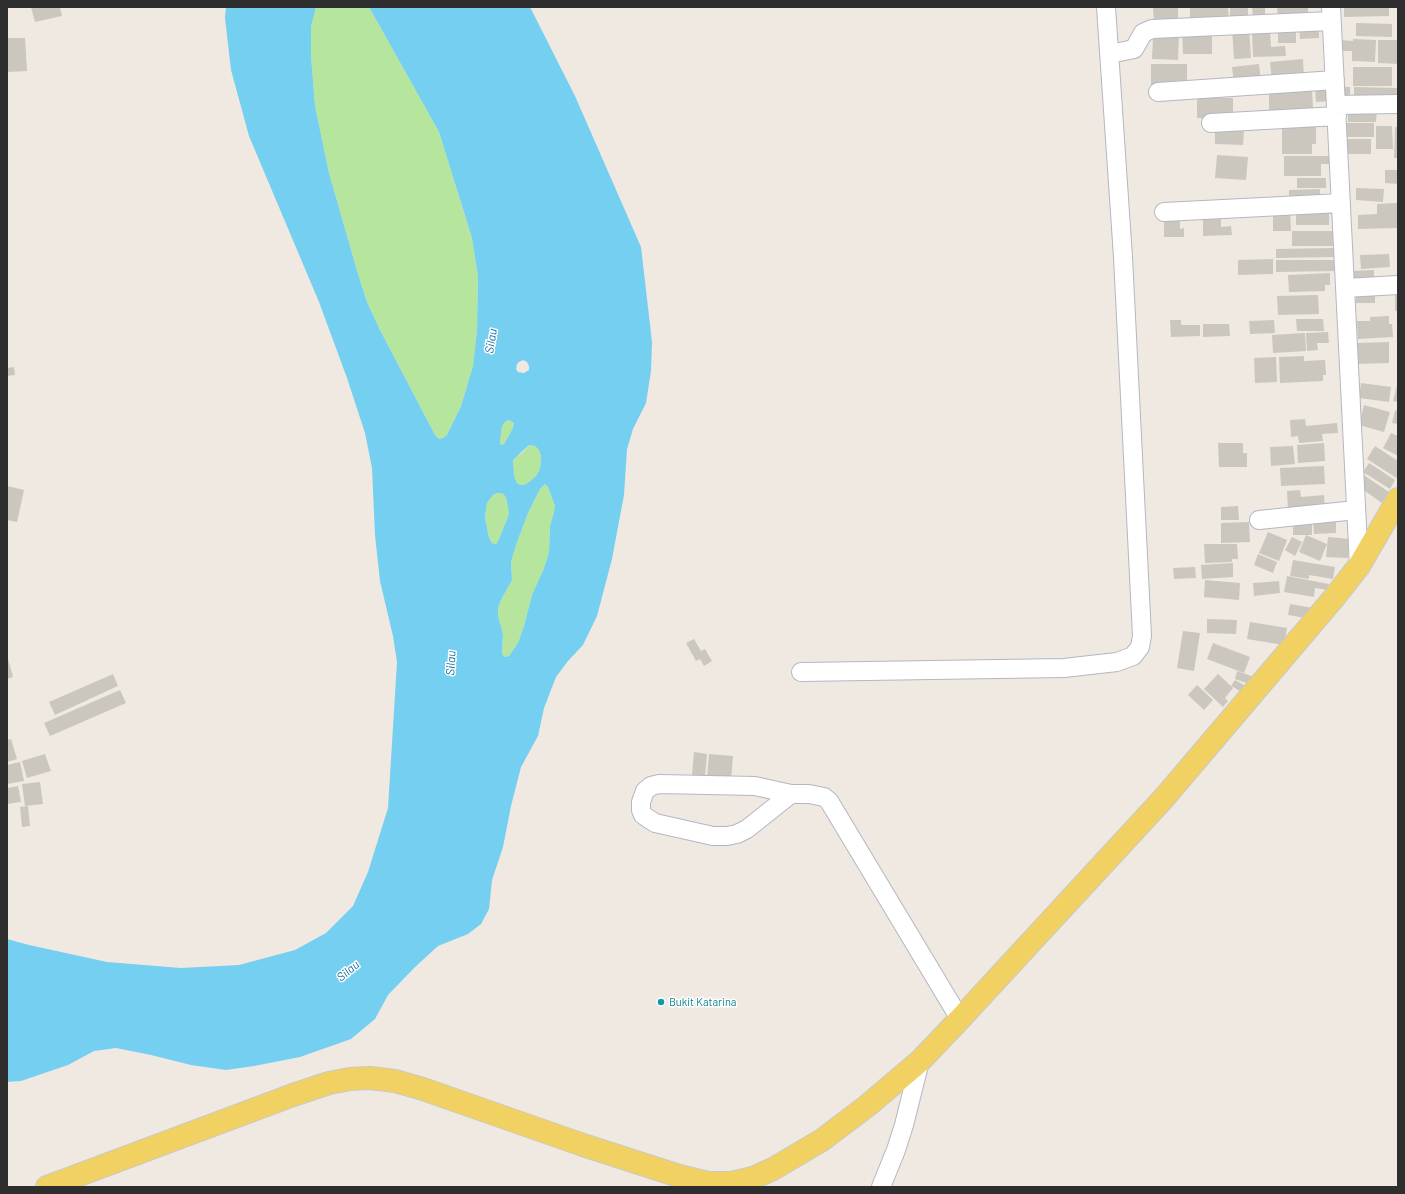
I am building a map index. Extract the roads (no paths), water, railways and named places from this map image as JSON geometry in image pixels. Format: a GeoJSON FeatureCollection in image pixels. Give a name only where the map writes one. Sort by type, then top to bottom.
{"type":"FeatureCollection","features":[{"type":"Feature","properties":{"kind":"main road"},"geometry":{"type":"LineString","coordinates":[[48,1187],[293,1095],[329,1083],[350,1079],[370,1078],[395,1081],[423,1089],[583,1145],[679,1176],[708,1183],[731,1183],[753,1178],[773,1169],[822,1140],[867,1106],[920,1061],[960,1019],[1164,798],[1333,600],[1359,566],[1398,499]]}},
{"type":"Feature","properties":{"kind":"street"},"geometry":{"type":"LineString","coordinates":[[801,672],[1064,668],[1117,662],[1133,656],[1140,647],[1142,636],[1123,257],[1106,7]]}},
{"type":"Feature","properties":{"kind":"street"},"geometry":{"type":"LineString","coordinates":[[1110,54],[1134,49],[1143,33],[1152,29],[1331,14],[1359,566]]}},
{"type":"Feature","properties":{"kind":"street"},"geometry":{"type":"LineString","coordinates":[[1158,92],[1335,80]]}},
{"type":"Feature","properties":{"kind":"street"},"geometry":{"type":"LineString","coordinates":[[1211,123],[1398,104]]}},
{"type":"Feature","properties":{"kind":"street"},"geometry":{"type":"LineString","coordinates":[[1164,212],[1341,203]]}},
{"type":"Feature","properties":{"kind":"street"},"geometry":{"type":"LineString","coordinates":[[1344,288],[1398,284]]}},
{"type":"Feature","properties":{"kind":"street"},"geometry":{"type":"LineString","coordinates":[[1259,520],[1356,510]]}},
{"type":"Feature","properties":{"kind":"street"},"geometry":{"type":"LineString","coordinates":[[792,794],[748,829],[737,834],[727,836],[713,836],[655,823],[643,816],[641,810],[641,802],[645,791],[651,786],[659,784],[755,786],[792,794],[817,794],[824,796],[829,801],[960,1019]]}},
{"type":"Feature","properties":{"kind":"street"},"geometry":{"type":"LineString","coordinates":[[881,1187],[898,1144],[920,1061]]}},
{"type":"Feature","properties":{"kind":"water","name":"Silau"},"geometry":{"type":"Polygon","coordinates":[[[226,7],[316,7],[311,27],[311,56],[315,106],[329,173],[367,302],[435,435],[439,439],[447,435],[461,406],[473,366],[477,330],[478,277],[472,238],[439,132],[369,7],[530,7],[575,96],[641,247],[652,342],[651,371],[646,403],[633,429],[627,449],[624,495],[612,559],[597,616],[583,645],[556,677],[544,708],[538,736],[521,767],[503,847],[492,880],[489,909],[481,924],[468,934],[438,946],[388,995],[375,1019],[351,1039],[300,1057],[226,1070],[191,1065],[116,1048],[94,1051],[68,1065],[21,1081],[7,1082],[7,939],[107,962],[181,968],[239,965],[295,950],[326,933],[353,906],[368,872],[388,808],[397,662],[393,636],[380,581],[375,535],[372,468],[365,433],[347,378],[319,302],[249,136],[231,70],[225,18],[226,7]],[[523,360],[519,362],[516,369],[518,372],[524,373],[529,370],[527,362],[523,360]],[[509,420],[502,426],[501,445],[504,444],[513,428],[514,423],[509,420]],[[529,445],[513,460],[514,476],[517,483],[520,485],[524,485],[529,482],[536,476],[540,469],[541,456],[539,450],[535,446],[529,445]],[[545,484],[540,489],[528,513],[511,562],[512,580],[498,608],[498,616],[503,634],[502,653],[504,657],[509,656],[518,643],[532,595],[544,568],[549,551],[550,526],[555,506],[548,487],[545,484]],[[497,493],[493,495],[487,503],[485,517],[489,538],[492,543],[495,544],[499,539],[509,514],[507,501],[502,493],[497,493]]]}},
{"type":"Feature","properties":{"kind":"place","name":"Bukit Katarina"},"geometry":{"type":"Point","coordinates":[661,1002]}}]}
